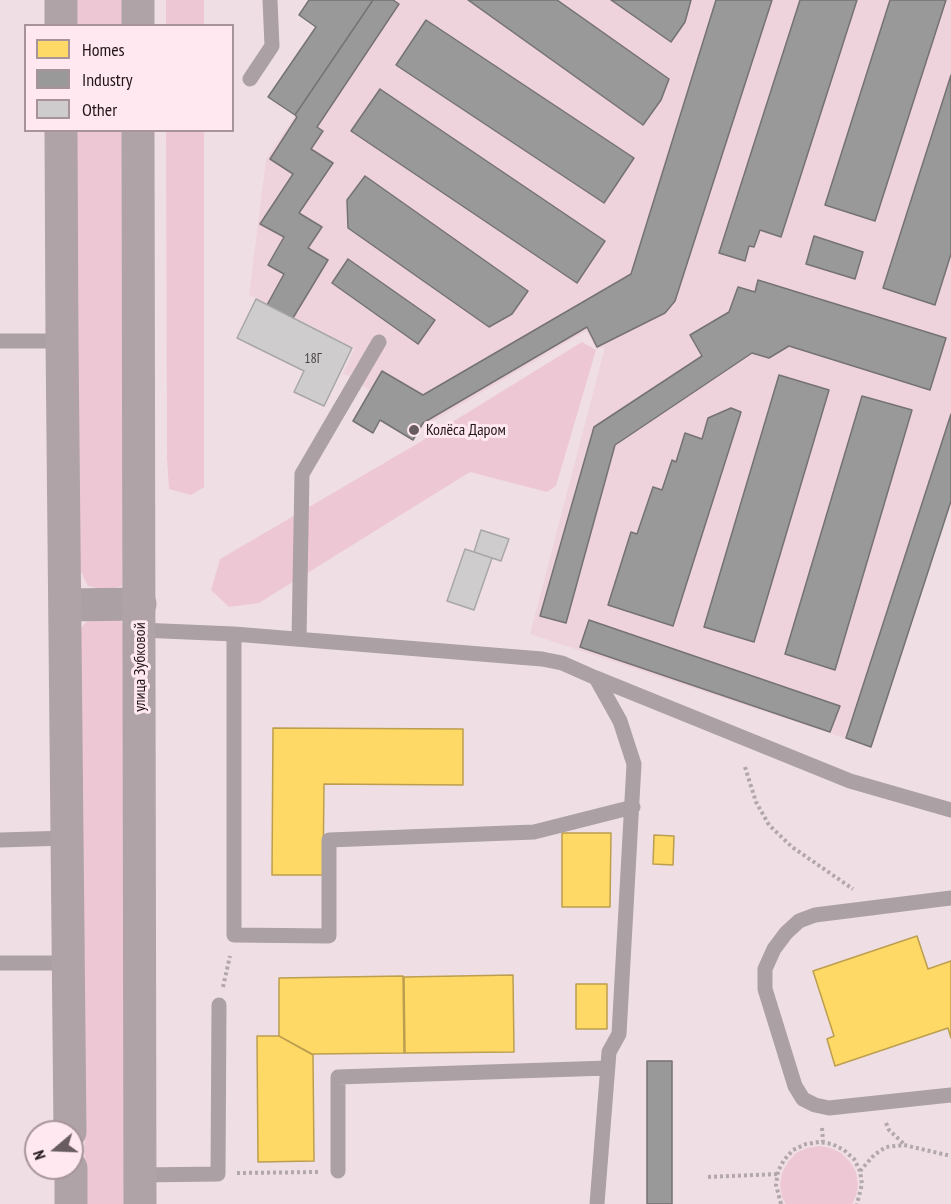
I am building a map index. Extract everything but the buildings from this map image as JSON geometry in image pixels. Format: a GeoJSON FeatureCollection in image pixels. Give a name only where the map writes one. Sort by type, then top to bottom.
{"type":"FeatureCollection","features":[{"type":"Feature","properties":{"kind":"main road"},"geometry":{"type":"LineString","coordinates":[[61,0],[61,24]]}},
{"type":"Feature","properties":{"kind":"main road"},"geometry":{"type":"LineString","coordinates":[[138,0],[138,24]]}},
{"type":"Feature","properties":{"kind":"main road"},"geometry":{"type":"LineString","coordinates":[[62,132],[70,1120]]}},
{"type":"Feature","properties":{"kind":"main road","name":"улица Зубковой"},"geometry":{"type":"LineString","coordinates":[[138,132],[140,1190]]}},
{"type":"Feature","properties":{"kind":"main road"},"geometry":{"type":"LineString","coordinates":[[71,1180],[71,1204]]}},
{"type":"Feature","properties":{"kind":"street"},"geometry":{"type":"LineString","coordinates":[[66,604],[140,617]]}},
{"type":"Feature","properties":{"kind":"lane"},"geometry":{"type":"LineString","coordinates":[[250,79],[272,46],[270,0]]}},
{"type":"Feature","properties":{"kind":"lane"},"geometry":{"type":"LineString","coordinates":[[0,341],[62,341]]}},
{"type":"Feature","properties":{"kind":"lane"},"geometry":{"type":"LineString","coordinates":[[299,639],[302,474],[378,342]]}},
{"type":"Feature","properties":{"kind":"lane"},"geometry":{"type":"LineString","coordinates":[[140,617],[234,634],[542,658],[562,663],[850,781],[951,810]]}},
{"type":"Feature","properties":{"kind":"lane"},"geometry":{"type":"LineString","coordinates":[[234,634],[234,935],[329,936],[329,840],[534,832],[633,807]]}},
{"type":"Feature","properties":{"kind":"lane"},"geometry":{"type":"LineString","coordinates":[[596,678],[620,721],[634,764],[619,1034],[609,1052],[597,1204]]}},
{"type":"Feature","properties":{"kind":"lane"},"geometry":{"type":"LineString","coordinates":[[0,840],[68,838]]}},
{"type":"Feature","properties":{"kind":"lane"},"geometry":{"type":"LineString","coordinates":[[951,898],[815,915],[799,921],[774,949],[765,969],[765,989],[795,1086],[803,1099],[829,1108],[951,1095]]}},
{"type":"Feature","properties":{"kind":"lane"},"geometry":{"type":"LineString","coordinates":[[0,963],[69,963]]}},
{"type":"Feature","properties":{"kind":"lane"},"geometry":{"type":"LineString","coordinates":[[140,1190],[218,1174],[219,1005]]}},
{"type":"Feature","properties":{"kind":"lane"},"geometry":{"type":"LineString","coordinates":[[339,1171],[339,1077],[607,1068]]}},
{"type":"Feature","properties":{"kind":"path"},"geometry":{"type":"LineString","coordinates":[[746,767],[756,802],[769,825],[792,847],[879,907]]}},
{"type":"Feature","properties":{"kind":"path"},"geometry":{"type":"LineString","coordinates":[[219,1005],[234,935]]}},
{"type":"Feature","properties":{"kind":"path"},"geometry":{"type":"LineString","coordinates":[[782,1204],[776,1185],[784,1160],[794,1150],[806,1144],[819,1142],[832,1144],[844,1150],[854,1159],[860,1171],[862,1184],[857,1204]]}},
{"type":"Feature","properties":{"kind":"path"},"geometry":{"type":"LineString","coordinates":[[860,1171],[874,1155],[886,1148],[904,1145],[951,1156]]}},
{"type":"Feature","properties":{"kind":"path"},"geometry":{"type":"LineString","coordinates":[[218,1174],[339,1171]]}},
{"type":"Feature","properties":{"kind":"path"},"geometry":{"type":"LineString","coordinates":[[708,1177],[778,1174]]}},
{"type":"Feature","properties":{"kind":"shaded area"},"geometry":{"type":"Polygon","coordinates":[[[73,0],[125,0],[125,24],[73,24],[73,0]]]}},
{"type":"Feature","properties":{"kind":"shaded area"},"geometry":{"type":"Polygon","coordinates":[[[166,0],[204,0],[204,24],[166,24],[166,0]]]}},
{"type":"Feature","properties":{"kind":"shaded area"},"geometry":{"type":"Polygon","coordinates":[[[373,0],[951,0],[951,501],[871,747],[530,634],[605,347],[596,349],[586,331],[425,426],[343,373],[355,348],[249,295],[266,159],[373,0]]]}},
{"type":"Feature","properties":{"kind":"shaded area"},"geometry":{"type":"Polygon","coordinates":[[[74,132],[126,132],[122,586],[106,590],[88,586],[80,570],[74,132]]]}},
{"type":"Feature","properties":{"kind":"shaded area"},"geometry":{"type":"Polygon","coordinates":[[[166,132],[204,132],[204,487],[191,495],[169,489],[166,132]]]}},
{"type":"Feature","properties":{"kind":"shaded area"},"geometry":{"type":"Polygon","coordinates":[[[582,342],[596,350],[556,486],[547,492],[470,472],[259,603],[229,607],[211,590],[220,559],[415,445],[582,342]]]}},
{"type":"Feature","properties":{"kind":"shaded area"},"geometry":{"type":"Polygon","coordinates":[[[89,619],[119,619],[128,628],[129,1204],[85,1204],[80,629],[89,619]]]}},
{"type":"Feature","properties":{"kind":"shaded area"},"geometry":{"type":"Polygon","coordinates":[[[819,1146],[841,1153],[856,1172],[858,1185],[852,1204],[786,1204],[780,1185],[782,1173],[788,1162],[796,1153],[819,1146]]]}},
{"type":"Feature","properties":{"kind":"place","name":"Колёса Даром"},"geometry":{"type":"Point","coordinates":[414,430]}}]}
